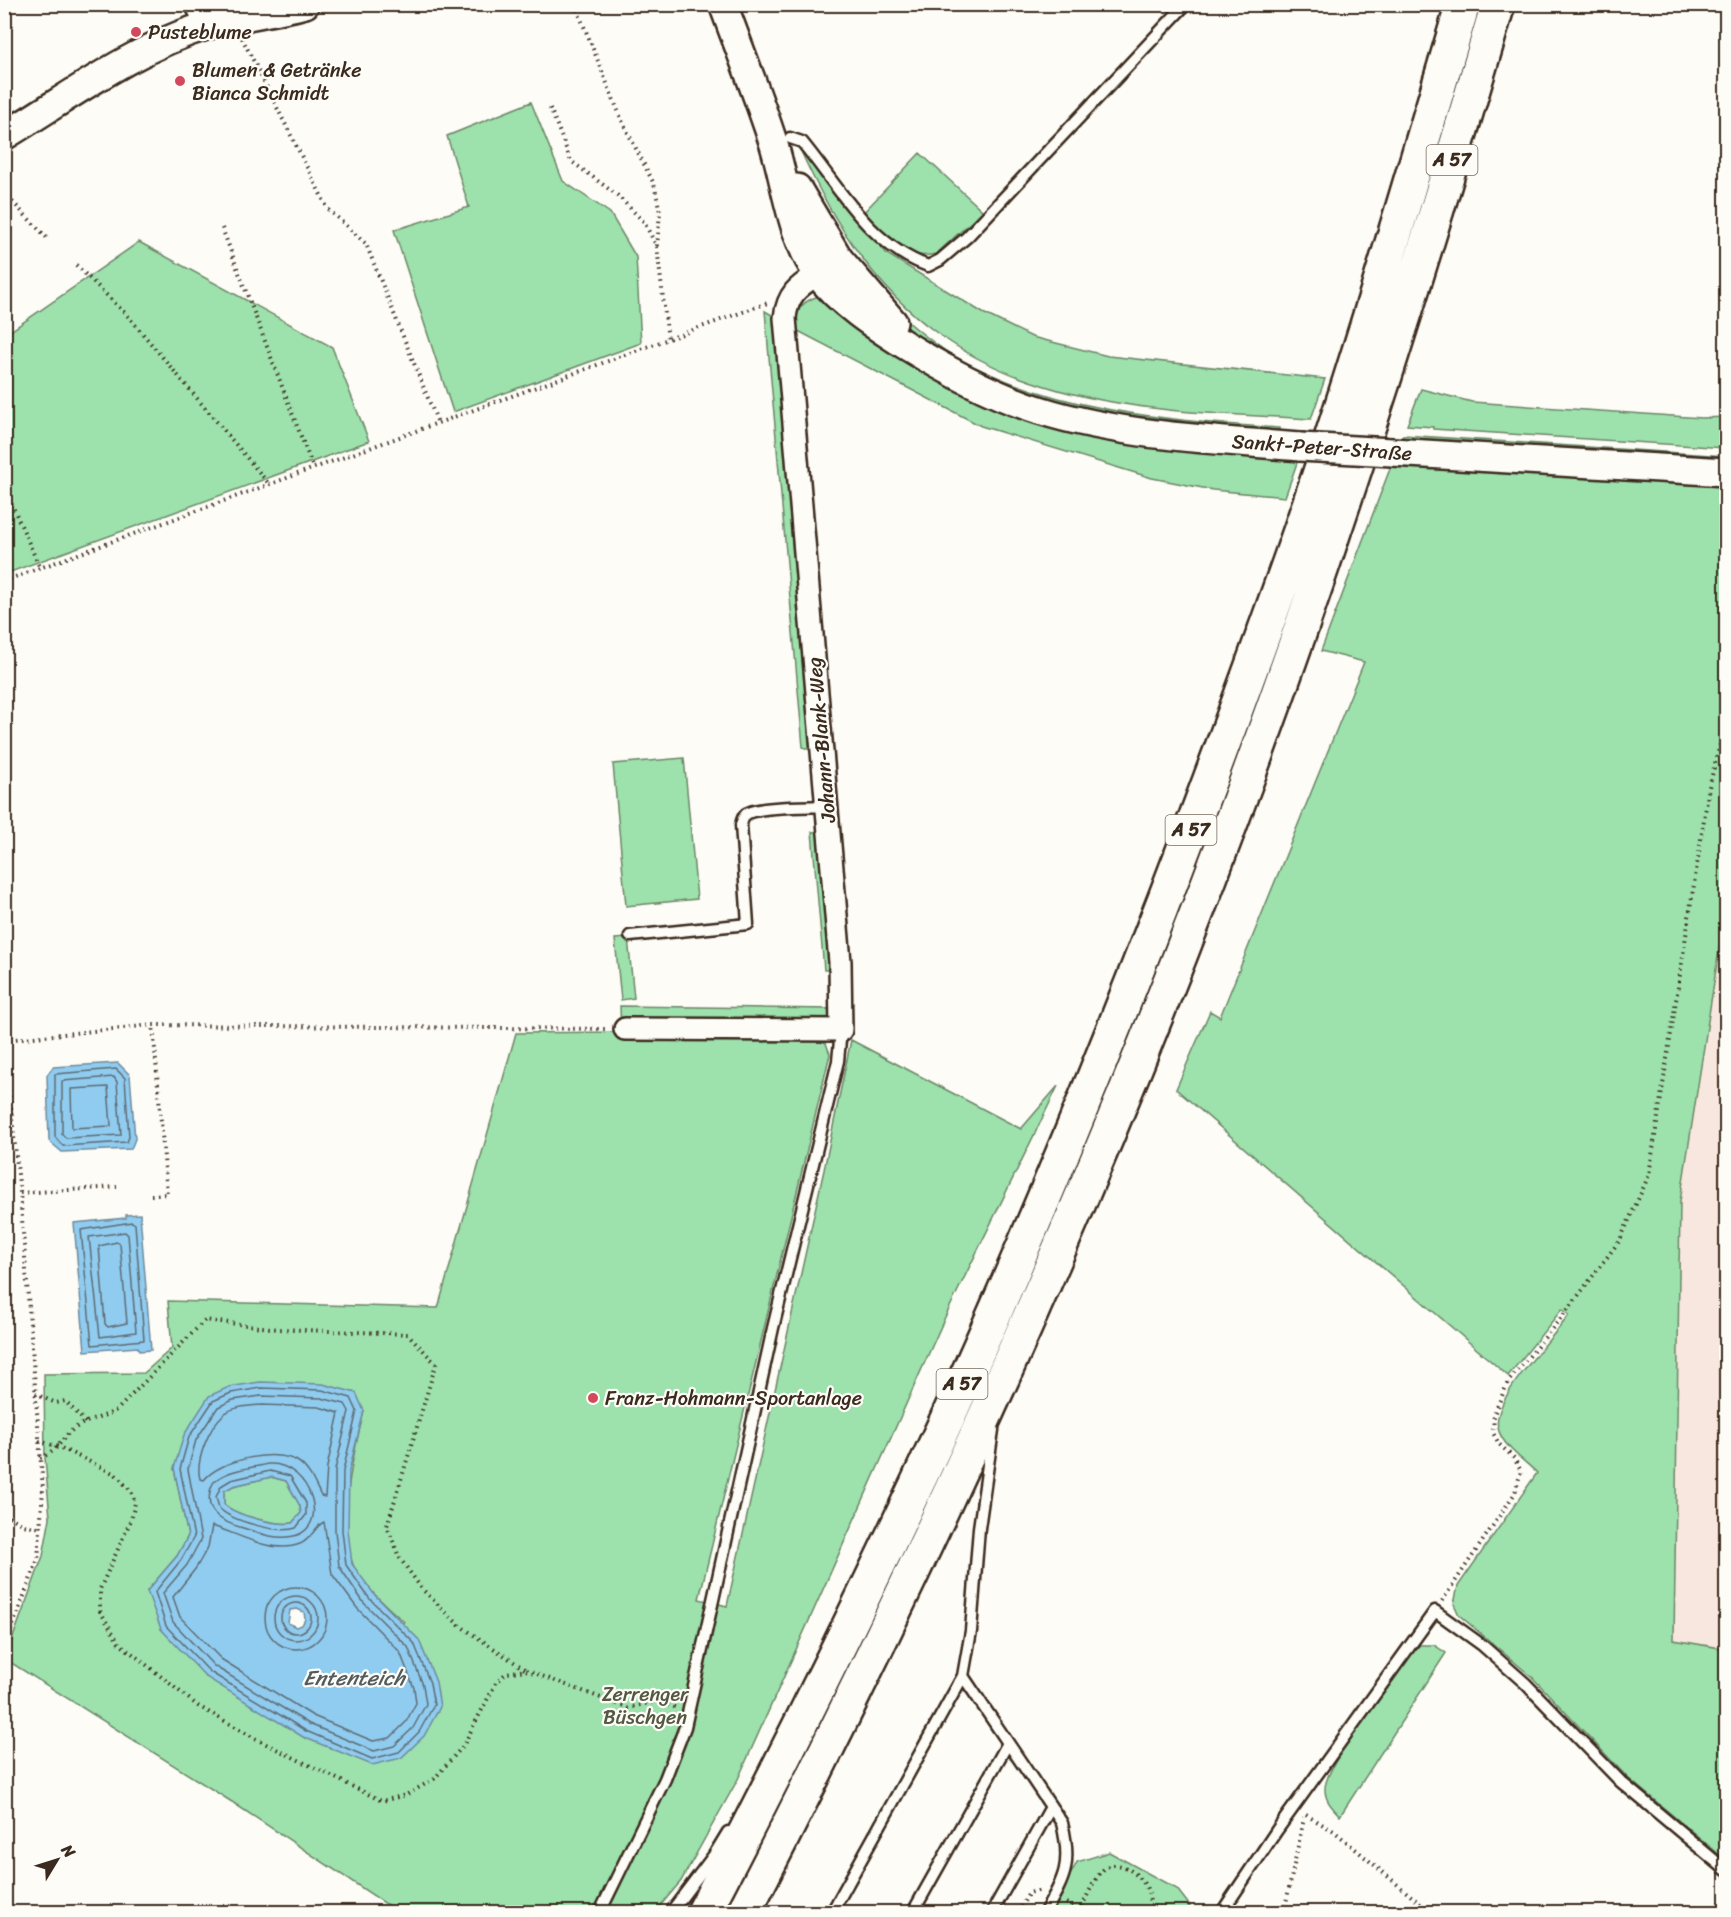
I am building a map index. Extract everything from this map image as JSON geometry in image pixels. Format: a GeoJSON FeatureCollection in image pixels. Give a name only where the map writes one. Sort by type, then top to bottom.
{"type":"FeatureCollection","features":[{"type":"Feature","properties":{"kind":"highway","name":"A 57"},"geometry":{"type":"LineString","coordinates":[[704,1912],[878,1569],[991,1321],[1083,1105],[1218,760],[1293,552],[1365,331],[1463,4]]}},
{"type":"Feature","properties":{"kind":"highway","name":"A 57"},"geometry":{"type":"LineString","coordinates":[[744,1912],[817,1772],[998,1390],[1114,1119],[1249,773],[1406,316],[1498,4]]}},
{"type":"Feature","properties":{"kind":"street"},"geometry":{"type":"LineString","coordinates":[[4,136],[120,66],[170,40],[201,15],[304,4]]}},
{"type":"Feature","properties":{"kind":"street","name":"Sankt-Peter-Straße"},"geometry":{"type":"LineString","coordinates":[[723,4],[782,142],[801,243],[828,267],[847,303],[880,329],[931,361],[974,384],[1028,406],[1092,423],[1300,447],[1726,472]]}},
{"type":"Feature","properties":{"kind":"street"},"geometry":{"type":"LineString","coordinates":[[789,298],[801,285],[828,267]]}},
{"type":"Feature","properties":{"kind":"street","name":"Johann-Blank-Weg"},"geometry":{"type":"LineString","coordinates":[[789,298],[785,318],[840,962],[842,1030]]}},
{"type":"Feature","properties":{"kind":"street"},"geometry":{"type":"LineString","coordinates":[[624,1029],[842,1030]]}},
{"type":"Feature","properties":{"kind":"lane"},"geometry":{"type":"LineString","coordinates":[[782,142],[802,142],[855,213],[878,236],[908,259],[928,266],[940,260],[975,229],[1186,4]]}},
{"type":"Feature","properties":{"kind":"lane"},"geometry":{"type":"LineString","coordinates":[[630,936],[748,924],[741,825],[743,818],[747,813],[827,806]]}},
{"type":"Feature","properties":{"kind":"lane"},"geometry":{"type":"LineString","coordinates":[[600,1912],[665,1779],[689,1712],[773,1328],[838,1060],[842,1030]]}},
{"type":"Feature","properties":{"kind":"lane"},"geometry":{"type":"LineString","coordinates":[[832,1912],[963,1676],[971,1630],[979,1528],[998,1390]]}},
{"type":"Feature","properties":{"kind":"lane"},"geometry":{"type":"LineString","coordinates":[[831,1635],[878,1569]]}},
{"type":"Feature","properties":{"kind":"lane"},"geometry":{"type":"LineString","coordinates":[[1222,1912],[1435,1611],[1482,1644],[1525,1683],[1621,1782],[1726,1870]]}},
{"type":"Feature","properties":{"kind":"lane"},"geometry":{"type":"LineString","coordinates":[[963,1676],[1062,1823],[1068,1848],[1064,1879],[1046,1912]]}},
{"type":"Feature","properties":{"kind":"lane"},"geometry":{"type":"LineString","coordinates":[[913,1912],[1008,1743]]}},
{"type":"Feature","properties":{"kind":"lane"},"geometry":{"type":"LineString","coordinates":[[992,1912],[1051,1807]]}},
{"type":"Feature","properties":{"kind":"lane"},"geometry":{"type":"LineString","coordinates":[[670,1912],[714,1855],[736,1817]]}},
{"type":"Feature","properties":{"kind":"path"},"geometry":{"type":"LineString","coordinates":[[575,4],[623,123],[654,184],[660,212],[657,247],[668,340]]}},
{"type":"Feature","properties":{"kind":"path"},"geometry":{"type":"LineString","coordinates":[[245,45],[328,209],[366,244],[438,423]]}},
{"type":"Feature","properties":{"kind":"path"},"geometry":{"type":"LineString","coordinates":[[550,108],[571,161],[617,195],[644,222],[657,247]]}},
{"type":"Feature","properties":{"kind":"path"},"geometry":{"type":"LineString","coordinates":[[4,193],[49,240]]}},
{"type":"Feature","properties":{"kind":"path"},"geometry":{"type":"LineString","coordinates":[[222,228],[313,468]]}},
{"type":"Feature","properties":{"kind":"path"},"geometry":{"type":"LineString","coordinates":[[76,265],[126,315],[269,484]]}},
{"type":"Feature","properties":{"kind":"path"},"geometry":{"type":"LineString","coordinates":[[4,581],[767,302],[789,298]]}},
{"type":"Feature","properties":{"kind":"path"},"geometry":{"type":"LineString","coordinates":[[4,487],[40,568]]}},
{"type":"Feature","properties":{"kind":"path"},"geometry":{"type":"LineString","coordinates":[[1435,1611],[1515,1493],[1521,1471],[1514,1458],[1499,1444],[1493,1433],[1494,1414],[1508,1382],[1620,1240],[1649,1175],[1710,787],[1726,721]]}},
{"type":"Feature","properties":{"kind":"path"},"geometry":{"type":"LineString","coordinates":[[4,1649],[35,1569],[42,1528],[39,1441],[20,1194],[4,1041],[153,1025],[624,1029]]}},
{"type":"Feature","properties":{"kind":"path"},"geometry":{"type":"LineString","coordinates":[[151,1195],[167,1194],[153,1025]]}},
{"type":"Feature","properties":{"kind":"path"},"geometry":{"type":"LineString","coordinates":[[20,1194],[117,1187]]}},
{"type":"Feature","properties":{"kind":"path"},"geometry":{"type":"LineString","coordinates":[[40,1458],[55,1452],[67,1435],[86,1423],[108,1416],[118,1409],[205,1320],[278,1329],[408,1334],[436,1364],[387,1526],[399,1557],[422,1588],[459,1625],[526,1670],[628,1708],[657,1701],[689,1712]]}},
{"type":"Feature","properties":{"kind":"path"},"geometry":{"type":"LineString","coordinates":[[35,1394],[56,1403],[64,1401],[86,1423]]}},
{"type":"Feature","properties":{"kind":"path"},"geometry":{"type":"LineString","coordinates":[[39,1441],[115,1474],[124,1481],[133,1497],[135,1503],[131,1520],[100,1589],[100,1611],[119,1643],[198,1706],[258,1740],[382,1801],[406,1795],[434,1779],[468,1737],[496,1683],[506,1673],[526,1670]]}},
{"type":"Feature","properties":{"kind":"path"},"geometry":{"type":"LineString","coordinates":[[4,1513],[23,1525],[42,1528]]}},
{"type":"Feature","properties":{"kind":"path"},"geometry":{"type":"LineString","coordinates":[[1284,1912],[1305,1814],[1320,1772]]}},
{"type":"Feature","properties":{"kind":"path"},"geometry":{"type":"LineString","coordinates":[[1305,1814],[1334,1831],[1430,1912]]}},
{"type":"Feature","properties":{"kind":"path"},"geometry":{"type":"LineString","coordinates":[[1078,1912],[1102,1870],[1111,1865],[1125,1867],[1145,1885],[1150,1899],[1150,1912]]}},
{"type":"Feature","properties":{"kind":"shaded area"},"geometry":{"type":"Polygon","coordinates":[[[1726,905],[1726,1701],[1674,1640],[1680,1201],[1726,905]]]}},
{"type":"Feature","properties":{"kind":"green space"},"geometry":{"type":"Polygon","coordinates":[[[531,102],[563,181],[610,213],[636,257],[641,343],[453,412],[394,230],[469,207],[447,136],[531,102]]]}},
{"type":"Feature","properties":{"kind":"green space"},"geometry":{"type":"Polygon","coordinates":[[[799,147],[887,254],[983,313],[1032,337],[1108,356],[1325,379],[1311,419],[1212,414],[1152,408],[1088,397],[1030,381],[980,360],[935,332],[895,297],[860,255],[828,205],[799,147]]]}},
{"type":"Feature","properties":{"kind":"green space"},"geometry":{"type":"Polygon","coordinates":[[[920,153],[983,211],[936,254],[913,254],[894,245],[862,214],[920,153]]]}},
{"type":"Feature","properties":{"kind":"green space"},"geometry":{"type":"Polygon","coordinates":[[[139,242],[332,347],[369,441],[5,574],[5,335],[139,242]]]}},
{"type":"Feature","properties":{"kind":"green space"},"geometry":{"type":"Polygon","coordinates":[[[819,296],[936,377],[1260,455],[1260,458],[1298,460],[1285,497],[1213,490],[1152,478],[981,426],[798,331],[797,313],[808,301],[819,296]]]}},
{"type":"Feature","properties":{"kind":"green space"},"geometry":{"type":"Polygon","coordinates":[[[881,297],[942,349],[990,374],[1030,389],[1111,410],[1195,421],[1279,428],[1279,435],[1102,416],[994,383],[912,334],[890,315],[881,297]]]}},
{"type":"Feature","properties":{"kind":"green space"},"geometry":{"type":"Polygon","coordinates":[[[765,311],[777,318],[814,752],[803,747],[765,311]]]}},
{"type":"Feature","properties":{"kind":"green space"},"geometry":{"type":"Polygon","coordinates":[[[1421,389],[1472,402],[1702,418],[1726,417],[1726,448],[1433,429],[1433,427],[1407,425],[1421,389]]]}},
{"type":"Feature","properties":{"kind":"green space"},"geometry":{"type":"Polygon","coordinates":[[[1403,435],[1726,456],[1726,461],[1400,442],[1403,435]]]}},
{"type":"Feature","properties":{"kind":"green space"},"geometry":{"type":"Polygon","coordinates":[[[1420,464],[1726,484],[1726,905],[1680,1201],[1674,1640],[1726,1649],[1726,1860],[1628,1778],[1532,1677],[1459,1615],[1454,1604],[1458,1586],[1537,1473],[1504,1441],[1498,1428],[1498,1416],[1504,1401],[1524,1370],[1569,1315],[1562,1309],[1508,1376],[1176,1089],[1210,1011],[1220,1017],[1364,662],[1321,651],[1391,466],[1419,468],[1420,464]]]}},
{"type":"Feature","properties":{"kind":"green space"},"geometry":{"type":"Polygon","coordinates":[[[684,758],[697,899],[626,906],[613,764],[684,758]]]}},
{"type":"Feature","properties":{"kind":"green space"},"geometry":{"type":"Polygon","coordinates":[[[821,831],[832,970],[824,970],[812,832],[821,831]]]}},
{"type":"Feature","properties":{"kind":"green space"},"geometry":{"type":"Polygon","coordinates":[[[628,938],[634,998],[621,1000],[615,939],[628,938]]]}},
{"type":"Feature","properties":{"kind":"green space","name":"Zerrenger Büschgen"},"geometry":{"type":"Polygon","coordinates":[[[620,1006],[834,1009],[823,1035],[830,1054],[699,1599],[727,1606],[851,1040],[1021,1129],[1058,1086],[946,1315],[738,1779],[681,1881],[655,1912],[398,1912],[232,1802],[5,1659],[43,1556],[50,1518],[45,1458],[44,1374],[144,1373],[172,1348],[168,1301],[438,1308],[516,1033],[621,1032],[620,1006]],[[364,1411],[174,1468],[188,1536],[177,1556],[147,1591],[206,1677],[404,1622],[360,1578],[352,1562],[348,1544],[346,1526],[349,1486],[364,1411]]]}},
{"type":"Feature","properties":{"kind":"green space"},"geometry":{"type":"Polygon","coordinates":[[[271,1477],[286,1481],[300,1506],[301,1513],[292,1523],[256,1519],[224,1504],[224,1491],[233,1486],[271,1477]]]}},
{"type":"Feature","properties":{"kind":"green space"},"geometry":{"type":"Polygon","coordinates":[[[1420,1645],[1434,1645],[1446,1653],[1340,1816],[1326,1797],[1328,1777],[1365,1716],[1420,1645]]]}},
{"type":"Feature","properties":{"kind":"green space"},"geometry":{"type":"Polygon","coordinates":[[[1109,1852],[1177,1889],[1190,1906],[1185,1912],[1051,1912],[1077,1862],[1109,1852]]]}},
{"type":"Feature","properties":{"kind":"water"},"geometry":{"type":"Polygon","coordinates":[[[118,1063],[130,1075],[135,1139],[131,1149],[62,1152],[49,1141],[47,1075],[53,1067],[118,1063]]]}},
{"type":"Feature","properties":{"kind":"water"},"geometry":{"type":"Polygon","coordinates":[[[140,1214],[151,1350],[139,1351],[138,1347],[85,1351],[74,1223],[126,1218],[126,1215],[140,1214]]]}},
{"type":"Feature","properties":{"kind":"water","name":"Ententeich"},"geometry":{"type":"Polygon","coordinates":[[[260,1382],[323,1384],[356,1393],[364,1411],[349,1471],[348,1530],[352,1564],[374,1594],[419,1640],[436,1682],[440,1707],[424,1736],[401,1758],[372,1765],[303,1737],[206,1677],[161,1629],[147,1591],[177,1556],[188,1536],[174,1468],[184,1435],[209,1396],[229,1387],[260,1382]],[[271,1477],[233,1486],[224,1491],[224,1504],[256,1519],[292,1523],[301,1513],[300,1506],[286,1481],[271,1477]],[[297,1609],[290,1610],[288,1623],[296,1627],[302,1625],[305,1619],[304,1612],[297,1609]]]}},
{"type":"Feature","properties":{"kind":"place","name":"Pusteblume"},"geometry":{"type":"Point","coordinates":[136,32]}},
{"type":"Feature","properties":{"kind":"place","name":"Blumen & Getränke Bianca Schmidt"},"geometry":{"type":"Point","coordinates":[180,81]}},
{"type":"Feature","properties":{"kind":"place","name":"Franz-Hohmann-Sportanlage"},"geometry":{"type":"Point","coordinates":[593,1398]}}]}
